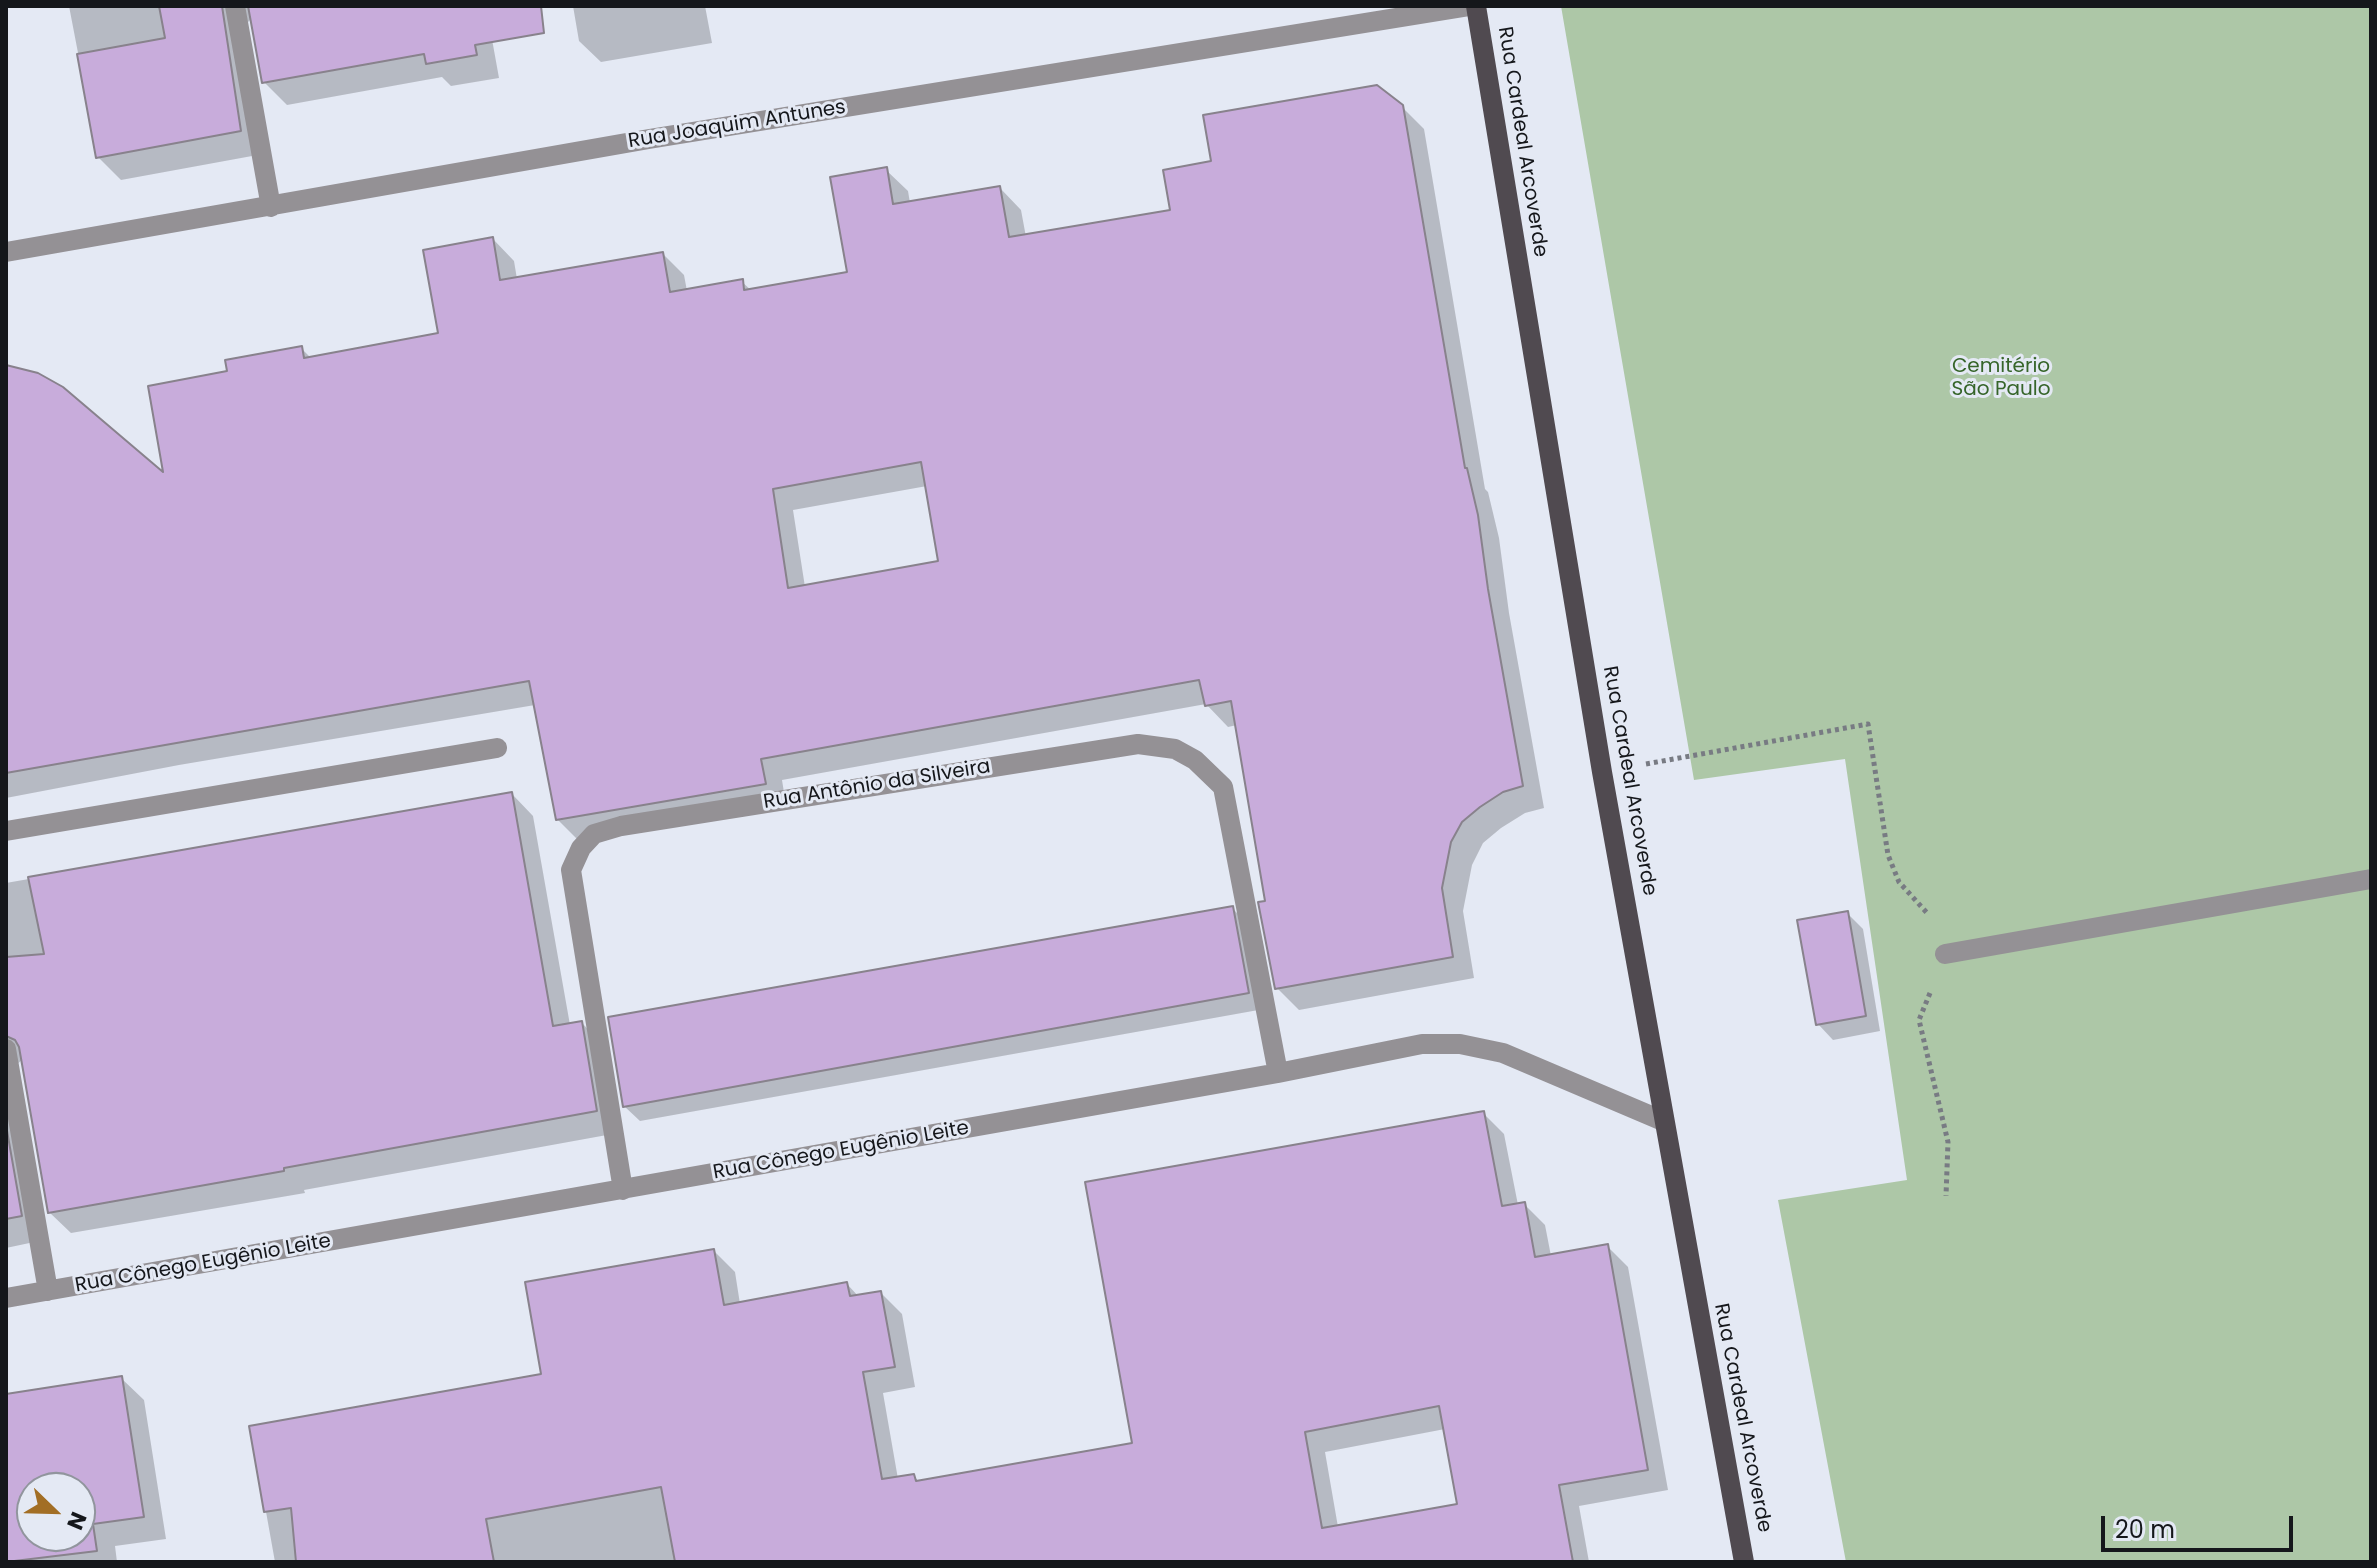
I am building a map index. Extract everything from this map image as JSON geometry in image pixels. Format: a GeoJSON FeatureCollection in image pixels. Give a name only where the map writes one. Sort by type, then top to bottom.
{"type":"FeatureCollection","features":[{"type":"Feature","properties":{"kind":"main road","name":"Rua Cardeal Arcoverde"},"geometry":{"type":"LineString","coordinates":[[1473,6],[1602,772],[1744,1562]]}},
{"type":"Feature","properties":{"kind":"street"},"geometry":{"type":"LineString","coordinates":[[235,6],[271,207]]}},
{"type":"Feature","properties":{"kind":"street","name":"Rua Joaquim Antunes"},"geometry":{"type":"LineString","coordinates":[[6,252],[649,139],[1473,6]]}},
{"type":"Feature","properties":{"kind":"street","name":"Rua Antônio da Silveira"},"geometry":{"type":"LineString","coordinates":[[623,1190],[571,870],[581,848],[594,834],[621,826],[1138,744],[1175,749],[1195,760],[1223,787],[1278,1073]]}},
{"type":"Feature","properties":{"kind":"street"},"geometry":{"type":"LineString","coordinates":[[6,831],[497,748]]}},
{"type":"Feature","properties":{"kind":"street"},"geometry":{"type":"LineString","coordinates":[[1945,954],[2371,879]]}},
{"type":"Feature","properties":{"kind":"street","name":"Rua Cônego Eugênio Leite"},"geometry":{"type":"LineString","coordinates":[[6,1298],[1278,1073],[1422,1044],[1460,1044],[1503,1053],[1663,1121]]}},
{"type":"Feature","properties":{"kind":"street"},"geometry":{"type":"LineString","coordinates":[[6,1049],[48,1291]]}},
{"type":"Feature","properties":{"kind":"path"},"geometry":{"type":"LineString","coordinates":[[1602,772],[1868,724],[1888,855],[1899,882],[1936,922],[1945,954],[1919,1020],[1948,1142],[1946,1196]]}},
{"type":"Feature","properties":{"kind":"green space","name":"Cemitério São Paulo"},"geometry":{"type":"Polygon","coordinates":[[[1561,6],[2371,6],[2371,1562],[1846,1562],[1778,1200],[1907,1180],[1845,759],[1694,780],[1561,6]]]}},
{"type":"Feature","properties":{"kind":"building"},"geometry":{"type":"Polygon","coordinates":[[[159,6],[222,6],[241,131],[96,158],[77,54],[165,38],[159,6]]]}},
{"type":"Feature","properties":{"kind":"building"},"geometry":{"type":"Polygon","coordinates":[[[248,6],[541,6],[544,33],[475,45],[477,55],[426,64],[424,54],[262,83],[248,6]]]}},
{"type":"Feature","properties":{"kind":"building"},"geometry":{"type":"Polygon","coordinates":[[[1377,85],[1403,105],[1465,468],[1478,515],[1523,786],[1503,792],[1480,807],[1462,822],[1451,842],[1442,888],[1453,957],[1275,989],[1258,902],[1265,901],[1231,701],[1205,706],[1199,680],[761,759],[766,784],[556,820],[529,681],[6,773],[6,365],[38,373],[63,387],[163,472],[148,386],[227,371],[225,360],[302,346],[304,358],[438,333],[423,250],[493,237],[500,280],[663,252],[670,292],[743,279],[744,290],[847,272],[830,177],[887,167],[893,204],[1000,186],[1009,237],[1170,210],[1163,170],[1211,161],[1203,115],[1377,85]],[[921,462],[773,489],[788,588],[938,561],[921,462]]]}},
{"type":"Feature","properties":{"kind":"building"},"geometry":{"type":"Polygon","coordinates":[[[512,792],[553,1026],[582,1021],[597,1111],[48,1213],[19,1047],[15,1040],[6,1036],[6,957],[44,954],[28,877],[512,792]]]}},
{"type":"Feature","properties":{"kind":"building"},"geometry":{"type":"Polygon","coordinates":[[[1233,906],[1249,993],[623,1107],[608,1017],[1233,906]]]}},
{"type":"Feature","properties":{"kind":"building"},"geometry":{"type":"Polygon","coordinates":[[[1848,911],[1866,1016],[1816,1025],[1797,920],[1848,911]]]}},
{"type":"Feature","properties":{"kind":"building"},"geometry":{"type":"Polygon","coordinates":[[[1484,1111],[1502,1206],[1525,1202],[1535,1257],[1608,1244],[1648,1470],[1559,1485],[1573,1562],[675,1562],[661,1487],[486,1519],[494,1562],[296,1562],[291,1508],[264,1512],[249,1426],[541,1374],[525,1282],[714,1249],[724,1305],[847,1282],[850,1296],[881,1291],[895,1367],[863,1372],[882,1479],[914,1474],[916,1481],[1132,1443],[1085,1182],[1484,1111]],[[1439,1406],[1305,1432],[1322,1528],[1457,1504],[1439,1406]]]}},
{"type":"Feature","properties":{"kind":"building"},"geometry":{"type":"Polygon","coordinates":[[[6,1125],[22,1216],[6,1219],[6,1125]]]}},
{"type":"Feature","properties":{"kind":"building"},"geometry":{"type":"Polygon","coordinates":[[[122,1376],[144,1517],[96,1524],[96,1472],[16,1472],[16,1552],[89,1552],[6,1562],[6,1394],[122,1376]]]}}]}
